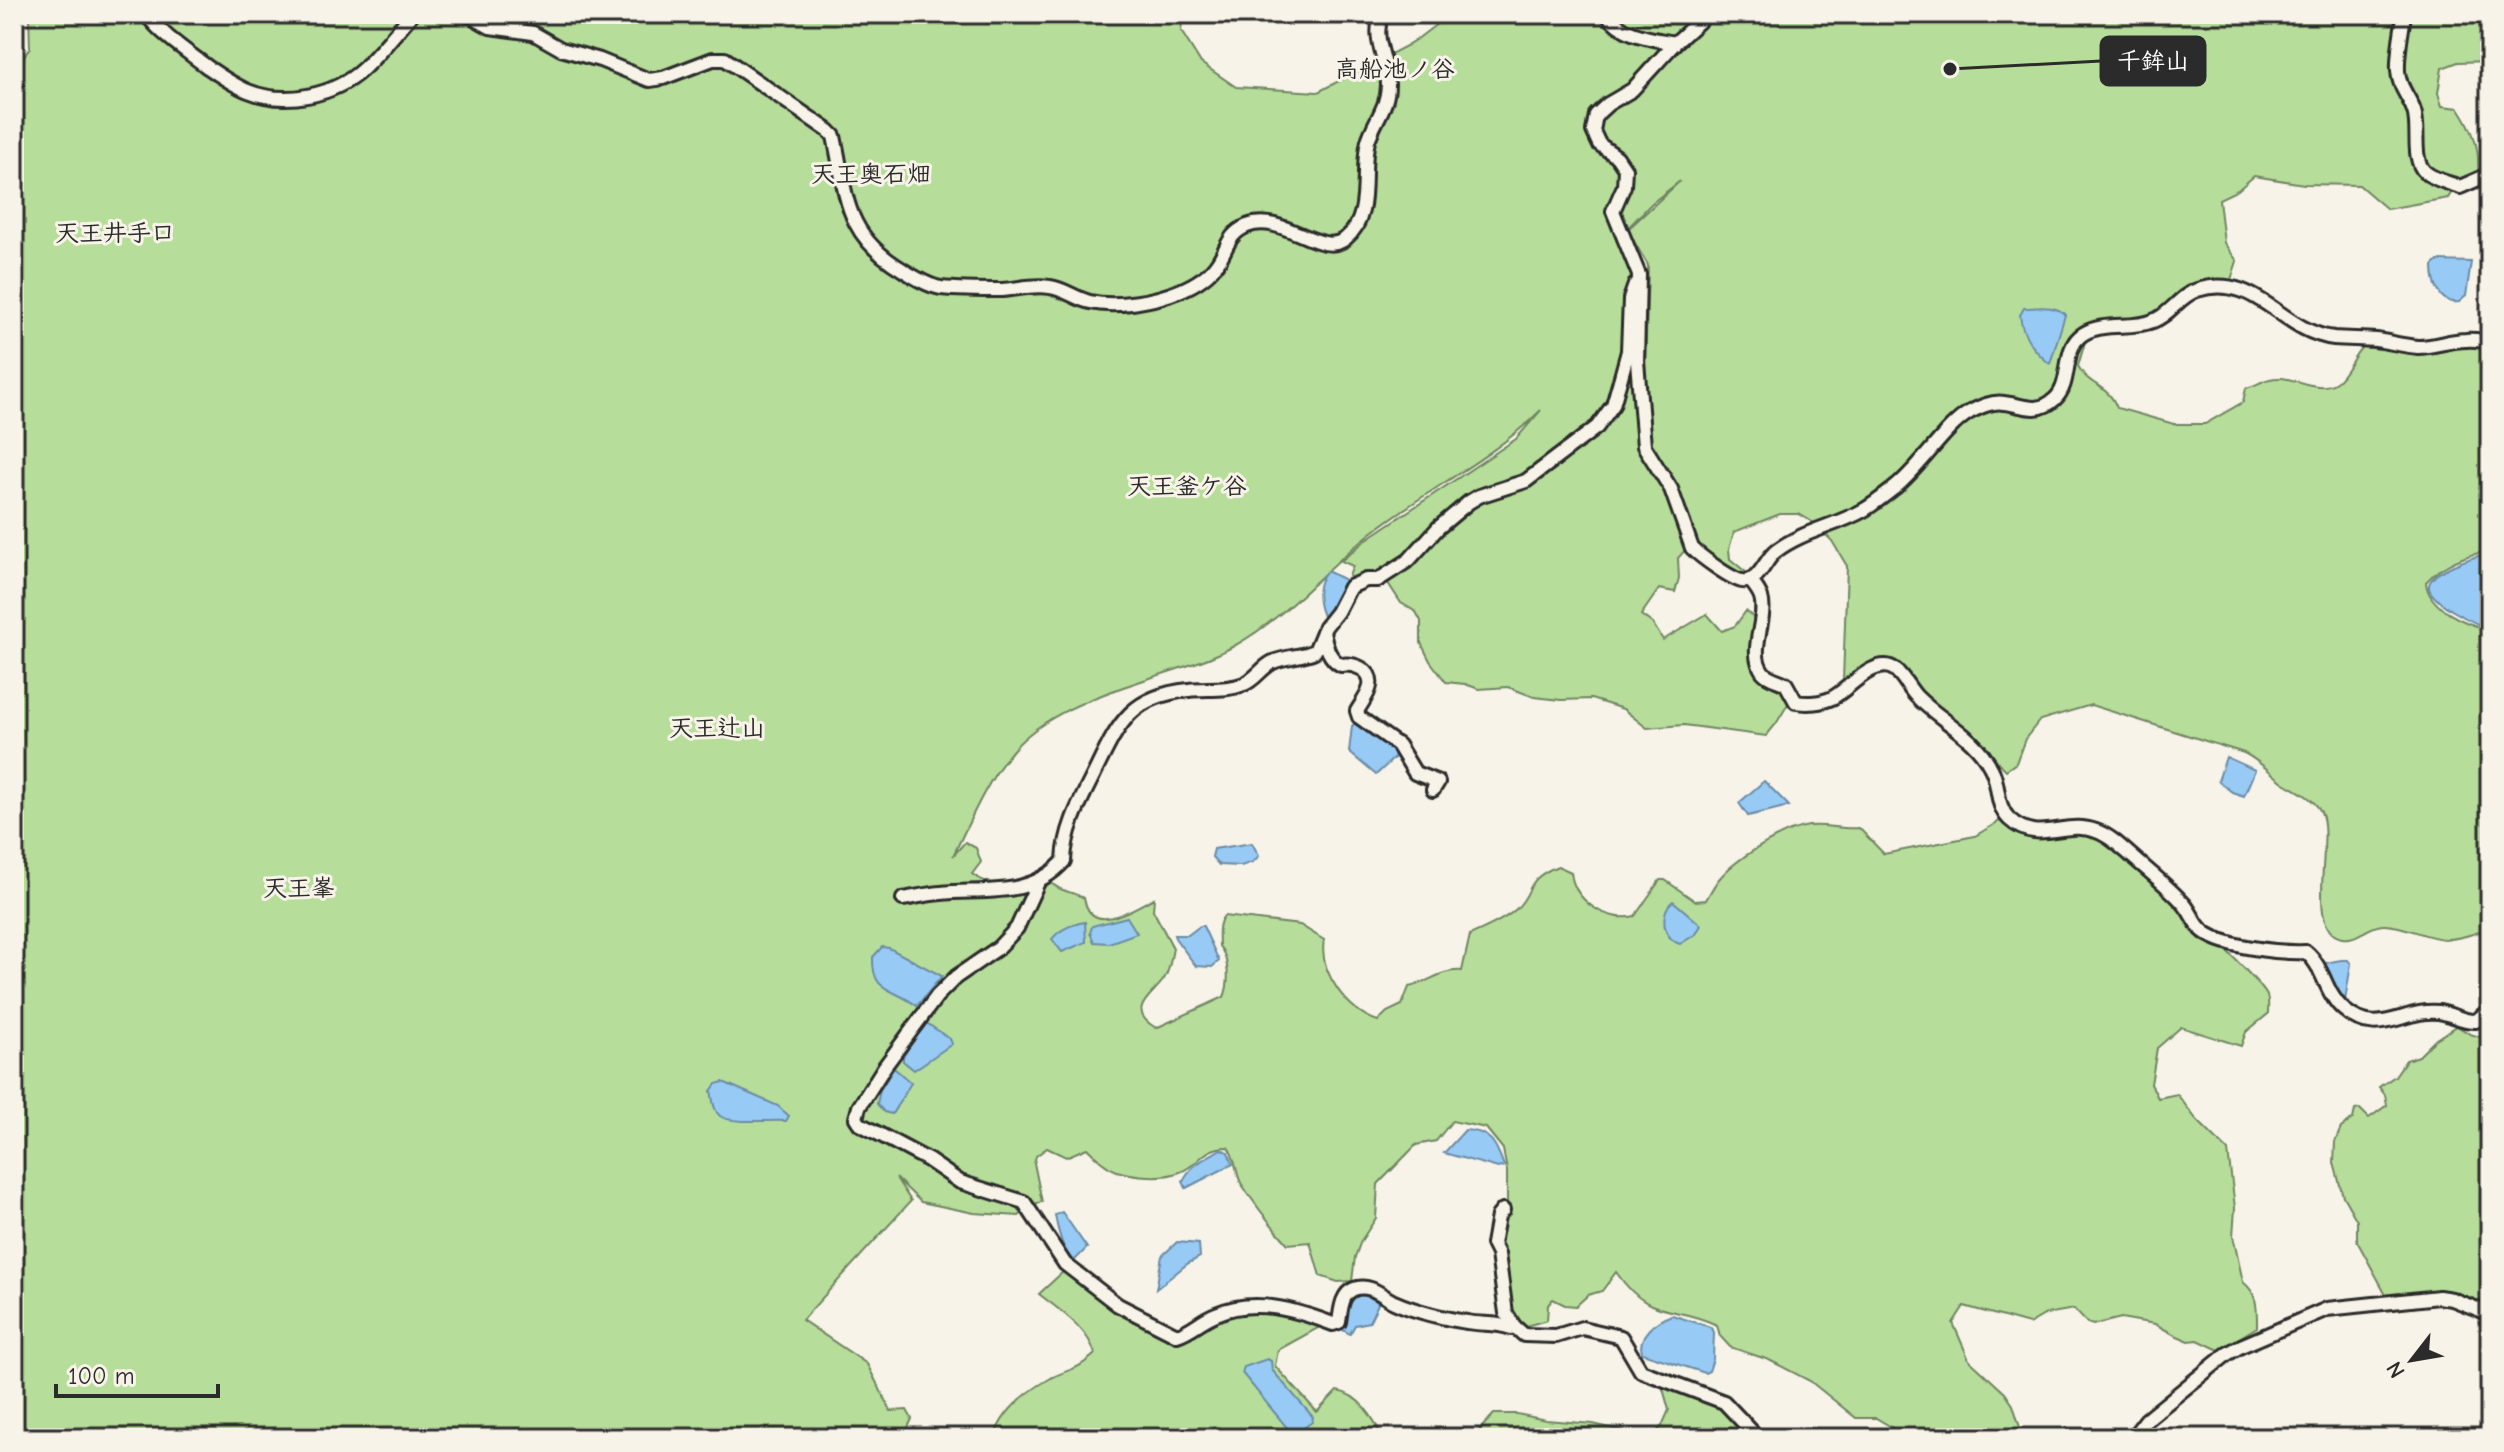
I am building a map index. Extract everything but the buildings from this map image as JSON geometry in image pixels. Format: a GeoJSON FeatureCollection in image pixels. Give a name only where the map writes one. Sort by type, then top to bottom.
{"type":"FeatureCollection","features":[{"type":"Feature","properties":{"kind":"street"},"geometry":{"type":"LineString","coordinates":[[146,14],[164,34],[220,76],[250,92],[282,98],[315,95],[349,80],[362,70],[412,14]]}},
{"type":"Feature","properties":{"kind":"street"},"geometry":{"type":"LineString","coordinates":[[467,14],[490,27],[533,33],[561,49],[600,60],[649,80],[663,78],[713,59],[725,59],[834,136],[853,220],[870,245],[897,267],[941,288],[1002,290],[1049,286],[1102,304],[1167,295],[1190,286],[1204,278],[1218,262],[1232,235],[1249,225],[1261,222],[1286,227],[1319,243],[1337,243],[1344,239],[1361,210],[1366,188],[1368,143],[1388,97],[1387,71],[1377,31],[1382,14]]}},
{"type":"Feature","properties":{"kind":"street"},"geometry":{"type":"LineString","coordinates":[[1607,14],[1616,26],[1632,34],[1675,43]]}},
{"type":"Feature","properties":{"kind":"street"},"geometry":{"type":"LineString","coordinates":[[1707,14],[1675,43],[1632,90],[1596,115],[1593,131],[1599,144],[1617,157],[1625,169],[1624,186],[1613,211],[1639,275],[1637,361],[1644,446],[1671,489],[1692,548],[1741,581],[1750,580],[1758,574],[1765,560],[1778,549],[1803,535],[1862,511],[1896,487],[1968,413],[1989,404],[2004,403],[2030,410],[2044,407],[2057,397],[2063,385],[2071,348],[2081,335],[2097,328],[2151,322],[2193,291],[2212,286],[2234,287],[2257,297],[2300,328],[2332,338],[2377,340],[2420,347],[2467,339],[2490,342]]}},
{"type":"Feature","properties":{"kind":"street"},"geometry":{"type":"LineString","coordinates":[[2404,14],[2397,67],[2399,85],[2414,111],[2422,168],[2439,180],[2460,187],[2490,174]]}},
{"type":"Feature","properties":{"kind":"street"},"geometry":{"type":"LineString","coordinates":[[903,899],[940,893],[1003,891],[1038,882],[1064,861],[1067,833],[1086,791],[1113,736],[1141,703],[1190,689],[1220,689],[1246,684],[1265,666],[1315,651],[1350,587],[1366,580],[1378,580],[1409,560],[1438,528],[1469,502],[1526,481],[1597,427],[1613,405],[1628,351],[1630,299],[1639,275]]}},
{"type":"Feature","properties":{"kind":"street"},"geometry":{"type":"LineString","coordinates":[[1750,580],[1760,594],[1762,604],[1757,654],[1759,664],[1770,678],[1786,684],[1796,702],[1828,700],[1868,672],[1887,666],[1895,669],[1915,695],[1973,743],[1992,769],[2000,804],[2012,821],[2030,832],[2096,830],[2111,839],[2174,894],[2202,931],[2213,938],[2286,953],[2306,952],[2315,959],[2334,998],[2344,1009],[2367,1023],[2380,1024],[2420,1013],[2440,1012],[2468,1022],[2476,1021],[2490,1009]]}},
{"type":"Feature","properties":{"kind":"street"},"geometry":{"type":"LineString","coordinates":[[1323,632],[1328,652],[1334,661],[1360,667],[1369,677],[1371,685],[1357,711],[1359,717],[1398,745],[1415,773],[1438,782],[1433,790]]}},
{"type":"Feature","properties":{"kind":"street"},"geometry":{"type":"LineString","coordinates":[[1038,882],[1017,928],[998,948],[956,977],[919,1018],[859,1107],[856,1118],[860,1124],[928,1160],[960,1182],[1024,1202],[1065,1264],[1118,1305],[1177,1335],[1220,1312],[1250,1307],[1288,1308],[1333,1324],[1339,1322],[1345,1296],[1354,1289],[1367,1288],[1380,1292],[1394,1302],[1470,1323],[1514,1326]]}},
{"type":"Feature","properties":{"kind":"street"},"geometry":{"type":"LineString","coordinates":[[1503,1210],[1498,1216],[1493,1244],[1498,1254],[1506,1313],[1524,1335],[1556,1336],[1582,1328],[1621,1337],[1641,1371],[1724,1402],[1758,1438]]}},
{"type":"Feature","properties":{"kind":"street"},"geometry":{"type":"LineString","coordinates":[[2132,1438],[2146,1420],[2227,1354],[2327,1309],[2439,1297],[2490,1314]]}},
{"type":"Feature","properties":{"kind":"green space"},"geometry":{"type":"Polygon","coordinates":[[[29,14],[1183,14],[1181,31],[1201,63],[1236,87],[1318,92],[1412,43],[1450,14],[2490,14],[2490,61],[2458,62],[2442,68],[2438,93],[2442,106],[2459,108],[2468,124],[2477,147],[2478,173],[2458,182],[2448,198],[2387,209],[2359,185],[2304,184],[2254,176],[2238,190],[2219,199],[2224,243],[2237,261],[2230,283],[2200,286],[2157,314],[2090,336],[2085,342],[2078,366],[2087,378],[2109,394],[2117,408],[2174,424],[2205,424],[2243,402],[2246,388],[2267,380],[2281,378],[2330,385],[2343,375],[2362,347],[2432,354],[2460,345],[2490,346],[2490,551],[2455,561],[2426,582],[2433,600],[2450,614],[2490,630],[2490,929],[2448,939],[2391,925],[2378,926],[2347,938],[2331,932],[2322,902],[2324,825],[2321,812],[2309,798],[2244,753],[2091,705],[2040,720],[2025,739],[2016,763],[2006,770],[1970,733],[1921,694],[1896,662],[1884,659],[1872,662],[1843,681],[1847,566],[1832,541],[1814,523],[1799,514],[1780,514],[1734,532],[1729,549],[1730,559],[1747,573],[1747,577],[1701,551],[1692,540],[1678,492],[1649,445],[1644,412],[1648,265],[1627,230],[1680,181],[1652,203],[1619,237],[1635,273],[1635,410],[1638,438],[1664,486],[1687,548],[1678,558],[1679,578],[1675,592],[1659,589],[1641,615],[1653,624],[1663,640],[1707,614],[1722,631],[1735,626],[1746,611],[1755,619],[1753,653],[1791,699],[1766,736],[1684,725],[1647,728],[1623,709],[1591,699],[1534,697],[1508,687],[1479,689],[1446,682],[1421,643],[1421,621],[1416,612],[1401,603],[1386,580],[1354,581],[1349,576],[1353,566],[1341,561],[1367,539],[1516,439],[1541,410],[1477,461],[1365,538],[1286,609],[1252,635],[1211,657],[1087,701],[1038,727],[1012,751],[994,776],[953,856],[965,842],[976,848],[981,862],[972,874],[980,879],[1009,885],[1049,881],[1084,898],[1088,910],[1104,918],[1125,913],[1154,898],[1153,910],[1173,948],[1166,975],[1142,1009],[1142,1015],[1156,1028],[1224,997],[1228,970],[1219,946],[1219,934],[1224,916],[1300,925],[1324,940],[1326,965],[1338,989],[1356,1009],[1378,1021],[1387,1012],[1402,1005],[1409,987],[1448,972],[1462,971],[1470,935],[1510,914],[1521,904],[1539,876],[1558,866],[1571,872],[1578,892],[1594,908],[1625,917],[1635,916],[1660,880],[1665,880],[1695,901],[1706,900],[1726,871],[1748,854],[1787,833],[1809,826],[1859,828],[1884,854],[1975,836],[2003,819],[2028,835],[2044,836],[2078,830],[2094,833],[2185,911],[2240,964],[2267,996],[2268,1014],[2246,1032],[2241,1046],[2181,1027],[2157,1048],[2151,1084],[2158,1098],[2177,1094],[2196,1119],[2228,1151],[2235,1208],[2233,1236],[2243,1282],[2252,1291],[2256,1302],[2257,1327],[2219,1350],[2198,1340],[2189,1341],[2155,1324],[2121,1318],[2093,1325],[2074,1309],[2046,1314],[2029,1324],[1964,1306],[1953,1323],[1969,1360],[2005,1393],[2013,1405],[2022,1434],[2019,1438],[1910,1438],[1876,1418],[1856,1418],[1810,1381],[1769,1360],[1730,1347],[1720,1336],[1717,1325],[1651,1305],[1628,1288],[1616,1272],[1602,1291],[1588,1295],[1576,1306],[1553,1299],[1548,1305],[1547,1320],[1519,1328],[1514,1320],[1495,1245],[1507,1208],[1507,1171],[1503,1149],[1486,1128],[1452,1121],[1436,1141],[1416,1145],[1378,1184],[1376,1218],[1361,1241],[1352,1281],[1338,1282],[1320,1276],[1310,1242],[1288,1244],[1241,1183],[1228,1147],[1212,1150],[1180,1172],[1157,1176],[1117,1171],[1087,1148],[1066,1157],[1047,1148],[1036,1156],[1034,1163],[1042,1202],[1033,1204],[1019,1216],[974,1213],[921,1202],[896,1178],[911,1201],[802,1320],[867,1364],[891,1411],[907,1410],[912,1419],[903,1438],[14,1438],[14,69],[30,48],[29,14]]]}},
{"type":"Feature","properties":{"kind":"green space"},"geometry":{"type":"Polygon","coordinates":[[[2457,1026],[2490,1040],[2490,1306],[2451,1293],[2387,1296],[2357,1241],[2357,1221],[2343,1196],[2334,1163],[2335,1142],[2341,1128],[2353,1119],[2355,1110],[2360,1109],[2369,1118],[2387,1105],[2379,1087],[2395,1076],[2406,1060],[2419,1056],[2436,1039],[2457,1026]]]}},
{"type":"Feature","properties":{"kind":"green space"},"geometry":{"type":"Polygon","coordinates":[[[1065,1270],[1169,1338],[1196,1331],[1219,1316],[1245,1310],[1272,1311],[1325,1324],[1278,1350],[1275,1366],[1317,1412],[1337,1391],[1352,1397],[1370,1416],[1382,1438],[994,1438],[1003,1419],[1024,1396],[1051,1378],[1083,1364],[1095,1354],[1079,1328],[1039,1294],[1065,1270]]]}},
{"type":"Feature","properties":{"kind":"green space"},"geometry":{"type":"Polygon","coordinates":[[[1662,1385],[1723,1407],[1750,1438],[1476,1438],[1494,1414],[1517,1414],[1654,1435],[1669,1410],[1662,1385]]]}},
{"type":"Feature","properties":{"kind":"water"},"geometry":{"type":"Polygon","coordinates":[[[2438,261],[2471,262],[2466,296],[2459,302],[2446,300],[2438,292],[2433,266],[2438,261]]]}},
{"type":"Feature","properties":{"kind":"water"},"geometry":{"type":"Polygon","coordinates":[[[2024,308],[2052,308],[2065,315],[2050,364],[2026,336],[2020,315],[2024,308]]]}},
{"type":"Feature","properties":{"kind":"water"},"geometry":{"type":"Polygon","coordinates":[[[2490,553],[2490,629],[2446,606],[2429,588],[2430,582],[2443,570],[2490,553]]]}},
{"type":"Feature","properties":{"kind":"water"},"geometry":{"type":"Polygon","coordinates":[[[1327,571],[1347,581],[1335,606],[1323,616],[1318,593],[1320,581],[1327,571]]]}},
{"type":"Feature","properties":{"kind":"water"},"geometry":{"type":"Polygon","coordinates":[[[1358,720],[1390,745],[1395,757],[1376,775],[1349,752],[1352,726],[1358,720]]]}},
{"type":"Feature","properties":{"kind":"water"},"geometry":{"type":"Polygon","coordinates":[[[2226,757],[2255,770],[2244,796],[2232,792],[2218,781],[2226,757]]]}},
{"type":"Feature","properties":{"kind":"water"},"geometry":{"type":"Polygon","coordinates":[[[1764,781],[1789,806],[1748,816],[1739,803],[1764,781]]]}},
{"type":"Feature","properties":{"kind":"water"},"geometry":{"type":"Polygon","coordinates":[[[1252,843],[1259,856],[1253,862],[1241,866],[1219,865],[1212,857],[1214,849],[1252,843]]]}},
{"type":"Feature","properties":{"kind":"water"},"geometry":{"type":"Polygon","coordinates":[[[1673,901],[1701,925],[1696,934],[1680,944],[1669,937],[1664,925],[1666,912],[1673,901]]]}},
{"type":"Feature","properties":{"kind":"water"},"geometry":{"type":"Polygon","coordinates":[[[1127,917],[1137,933],[1109,943],[1094,942],[1090,933],[1092,926],[1127,917]]]}},
{"type":"Feature","properties":{"kind":"water"},"geometry":{"type":"Polygon","coordinates":[[[1085,922],[1086,942],[1062,952],[1052,939],[1059,932],[1085,922]]]}},
{"type":"Feature","properties":{"kind":"water"},"geometry":{"type":"Polygon","coordinates":[[[1203,926],[1219,961],[1212,967],[1196,966],[1174,935],[1188,935],[1203,926]]]}},
{"type":"Feature","properties":{"kind":"water"},"geometry":{"type":"Polygon","coordinates":[[[882,947],[942,976],[917,1006],[885,988],[876,977],[873,957],[882,947]]]}},
{"type":"Feature","properties":{"kind":"water"},"geometry":{"type":"Polygon","coordinates":[[[2348,960],[2351,964],[2345,1001],[2332,985],[2325,966],[2325,963],[2348,960]]]}},
{"type":"Feature","properties":{"kind":"water"},"geometry":{"type":"Polygon","coordinates":[[[925,1022],[950,1039],[952,1044],[914,1070],[903,1061],[903,1057],[925,1022]]]}},
{"type":"Feature","properties":{"kind":"water"},"geometry":{"type":"Polygon","coordinates":[[[894,1068],[911,1083],[892,1114],[884,1112],[877,1104],[880,1090],[894,1068]]]}},
{"type":"Feature","properties":{"kind":"water"},"geometry":{"type":"Polygon","coordinates":[[[723,1082],[778,1106],[789,1116],[786,1121],[751,1121],[720,1116],[711,1091],[716,1084],[723,1082]]]}},
{"type":"Feature","properties":{"kind":"water"},"geometry":{"type":"Polygon","coordinates":[[[1465,1130],[1487,1136],[1504,1166],[1498,1168],[1444,1153],[1465,1130]]]}},
{"type":"Feature","properties":{"kind":"water"},"geometry":{"type":"Polygon","coordinates":[[[1221,1149],[1228,1152],[1233,1164],[1186,1188],[1183,1181],[1190,1170],[1221,1149]]]}},
{"type":"Feature","properties":{"kind":"water"},"geometry":{"type":"Polygon","coordinates":[[[1062,1212],[1087,1248],[1072,1263],[1055,1215],[1062,1212]]]}},
{"type":"Feature","properties":{"kind":"water"},"geometry":{"type":"Polygon","coordinates":[[[1177,1242],[1199,1244],[1200,1257],[1156,1289],[1162,1256],[1177,1242]]]}},
{"type":"Feature","properties":{"kind":"water"},"geometry":{"type":"Polygon","coordinates":[[[1356,1294],[1375,1298],[1378,1304],[1369,1322],[1355,1325],[1350,1334],[1343,1330],[1343,1320],[1356,1294]]]}},
{"type":"Feature","properties":{"kind":"water"},"geometry":{"type":"Polygon","coordinates":[[[1672,1315],[1710,1327],[1714,1332],[1713,1359],[1709,1371],[1705,1373],[1642,1353],[1645,1335],[1659,1321],[1672,1315]]]}},
{"type":"Feature","properties":{"kind":"water"},"geometry":{"type":"Polygon","coordinates":[[[1267,1359],[1271,1361],[1272,1370],[1313,1417],[1312,1422],[1298,1432],[1288,1429],[1242,1373],[1244,1367],[1267,1359]]]}},
{"type":"Feature","properties":{"kind":"place","name":"千鉾山"},"geometry":{"type":"Point","coordinates":[1950,69]}},
{"type":"Feature","properties":{"kind":"district","name":"高船池ノ谷"},"geometry":{"type":"Point","coordinates":[1395,69]}},
{"type":"Feature","properties":{"kind":"district","name":"天王奥石畑"},"geometry":{"type":"Point","coordinates":[871,174]}},
{"type":"Feature","properties":{"kind":"district","name":"天王井手口"},"geometry":{"type":"Point","coordinates":[115,233]}},
{"type":"Feature","properties":{"kind":"district","name":"天王釜ケ谷"},"geometry":{"type":"Point","coordinates":[1187,486]}},
{"type":"Feature","properties":{"kind":"district","name":"天王辻山"},"geometry":{"type":"Point","coordinates":[717,728]}},
{"type":"Feature","properties":{"kind":"district","name":"天王峯"},"geometry":{"type":"Point","coordinates":[299,888]}}]}
